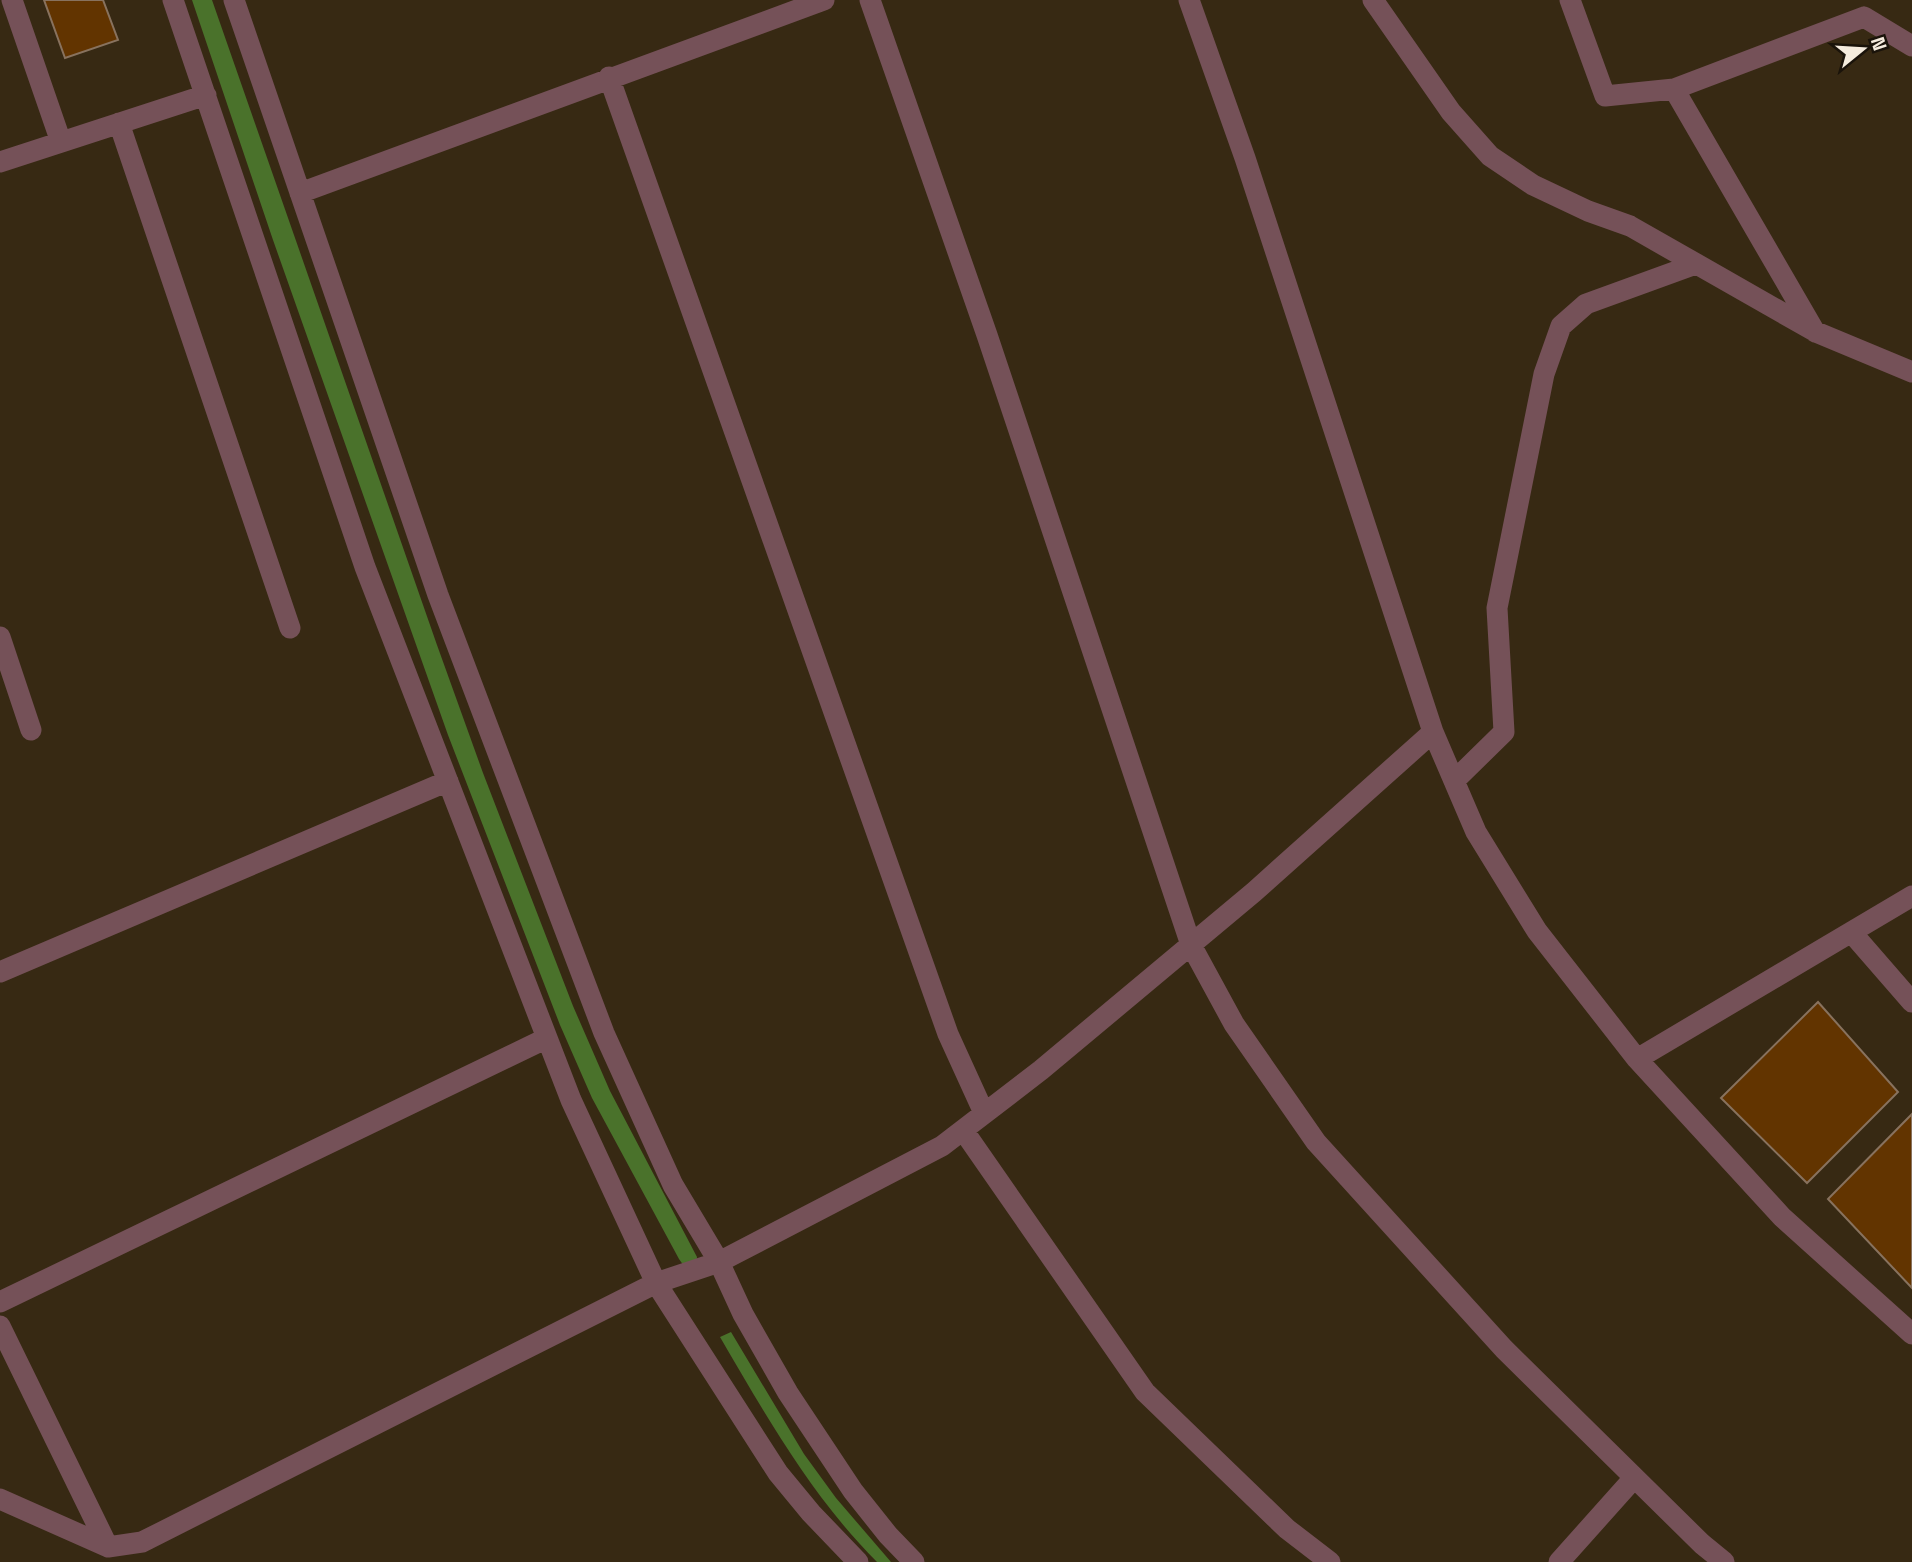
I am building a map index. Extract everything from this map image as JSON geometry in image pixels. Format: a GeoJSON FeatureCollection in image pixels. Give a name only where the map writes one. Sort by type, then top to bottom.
{"type":"FeatureCollection","features":[{"type":"Feature","properties":{"kind":"street"},"geometry":{"type":"LineString","coordinates":[[12,0],[61,142]]}},
{"type":"Feature","properties":{"kind":"street"},"geometry":{"type":"LineString","coordinates":[[173,0],[365,567],[571,1100],[656,1283],[778,1473],[811,1513],[858,1562]]}},
{"type":"Feature","properties":{"kind":"street"},"geometry":{"type":"LineString","coordinates":[[234,0],[438,595],[604,1033],[673,1185],[719,1262],[743,1314],[788,1393],[853,1491],[888,1535],[914,1562]]}},
{"type":"Feature","properties":{"kind":"street"},"geometry":{"type":"LineString","coordinates":[[300,193],[824,0]]}},
{"type":"Feature","properties":{"kind":"street"},"geometry":{"type":"LineString","coordinates":[[870,0],[988,335],[1191,945],[1234,1024],[1316,1142],[1504,1349],[1702,1545],[1724,1562]]}},
{"type":"Feature","properties":{"kind":"street"},"geometry":{"type":"LineString","coordinates":[[1189,0],[1245,158],[1433,732],[1476,832],[1537,931],[1637,1059],[1782,1217],[1912,1334]]}},
{"type":"Feature","properties":{"kind":"street"},"geometry":{"type":"LineString","coordinates":[[1373,0],[1451,111],[1490,156],[1533,185],[1588,211],[1630,226],[1815,332],[1912,372]]}},
{"type":"Feature","properties":{"kind":"street"},"geometry":{"type":"LineString","coordinates":[[1570,0],[1605,96],[1674,89],[1863,8],[1912,46]]}},
{"type":"Feature","properties":{"kind":"street"},"geometry":{"type":"LineString","coordinates":[[609,78],[948,1034],[984,1113]]}},
{"type":"Feature","properties":{"kind":"street"},"geometry":{"type":"LineString","coordinates":[[1674,89],[1815,332]]}},
{"type":"Feature","properties":{"kind":"street"},"geometry":{"type":"LineString","coordinates":[[0,162],[206,95]]}},
{"type":"Feature","properties":{"kind":"street"},"geometry":{"type":"LineString","coordinates":[[119,124],[290,628]]}},
{"type":"Feature","properties":{"kind":"street"},"geometry":{"type":"LineString","coordinates":[[1454,781],[1504,732],[1497,608],[1544,374],[1561,326],[1586,304],[1696,264]]}},
{"type":"Feature","properties":{"kind":"street"},"geometry":{"type":"LineString","coordinates":[[0,637],[31,730]]}},
{"type":"Feature","properties":{"kind":"street"},"geometry":{"type":"LineString","coordinates":[[0,1500],[108,1547],[142,1542],[656,1283],[719,1262],[942,1146],[1041,1070],[1254,892],[1433,732]]}},
{"type":"Feature","properties":{"kind":"street"},"geometry":{"type":"LineString","coordinates":[[0,972],[448,781]]}},
{"type":"Feature","properties":{"kind":"street"},"geometry":{"type":"LineString","coordinates":[[1637,1059],[1912,896]]}},
{"type":"Feature","properties":{"kind":"street"},"geometry":{"type":"LineString","coordinates":[[1852,933],[1912,1002]]}},
{"type":"Feature","properties":{"kind":"street"},"geometry":{"type":"LineString","coordinates":[[0,1302],[547,1038]]}},
{"type":"Feature","properties":{"kind":"street"},"geometry":{"type":"LineString","coordinates":[[962,1130],[1145,1392],[1287,1529],[1330,1562]]}},
{"type":"Feature","properties":{"kind":"street"},"geometry":{"type":"LineString","coordinates":[[0,1326],[108,1547]]}},
{"type":"Feature","properties":{"kind":"street"},"geometry":{"type":"LineString","coordinates":[[1559,1562],[1634,1478]]}},
{"type":"Feature","properties":{"kind":"green space"},"geometry":{"type":"Polygon","coordinates":[[[192,0],[212,0],[483,773],[573,1006],[610,1091],[697,1257],[696,1267],[686,1269],[679,1259],[592,1098],[560,1025],[448,735],[273,240],[192,0]]]}},
{"type":"Feature","properties":{"kind":"green space"},"geometry":{"type":"Polygon","coordinates":[[[731,1332],[804,1454],[836,1498],[891,1562],[877,1562],[853,1537],[791,1455],[720,1337],[731,1332]]]}},
{"type":"Feature","properties":{"kind":"building"},"geometry":{"type":"Polygon","coordinates":[[[44,0],[103,0],[118,40],[65,58],[44,0]]]}},
{"type":"Feature","properties":{"kind":"building"},"geometry":{"type":"Polygon","coordinates":[[[1818,1002],[1898,1092],[1807,1183],[1721,1098],[1818,1002]]]}},
{"type":"Feature","properties":{"kind":"building"},"geometry":{"type":"Polygon","coordinates":[[[1912,1114],[1912,1288],[1828,1199],[1912,1114]]]}}]}
